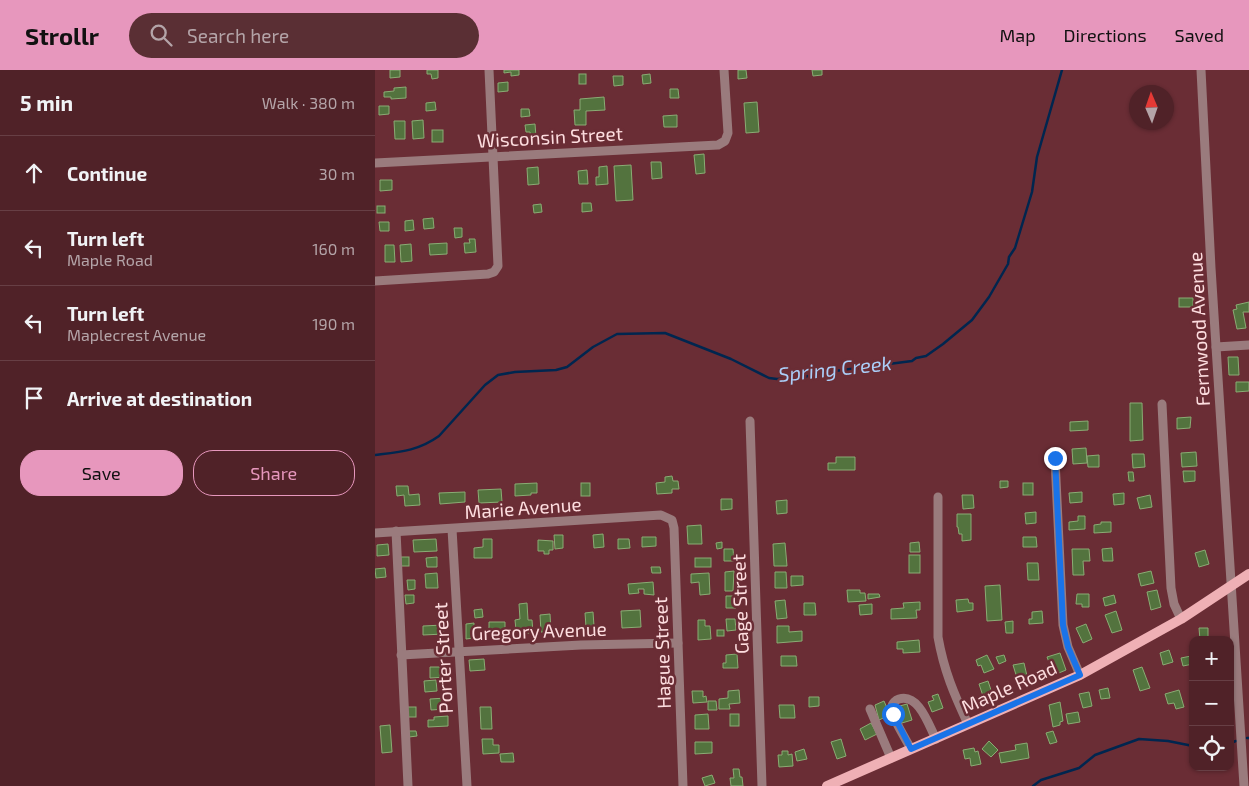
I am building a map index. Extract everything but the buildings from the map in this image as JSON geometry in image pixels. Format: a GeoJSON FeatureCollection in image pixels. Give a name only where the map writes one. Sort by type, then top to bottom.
{"type":"FeatureCollection","features":[{"type":"Feature","properties":{"kind":"main road","name":"Maple Road"},"geometry":{"type":"LineString","coordinates":[[827,786],[1080,675],[1181,619],[1249,574]]}},
{"type":"Feature","properties":{"kind":"street"},"geometry":{"type":"LineString","coordinates":[[375,281],[488,274],[494,272],[498,266],[489,70]]}},
{"type":"Feature","properties":{"kind":"street","name":"Wisconsin Street"},"geometry":{"type":"LineString","coordinates":[[375,163],[718,144],[725,141],[728,133],[724,70]]}},
{"type":"Feature","properties":{"kind":"street","name":"Fernwood Avenue"},"geometry":{"type":"LineString","coordinates":[[1201,70],[1230,586],[1244,786]]}},
{"type":"Feature","properties":{"kind":"street"},"geometry":{"type":"LineString","coordinates":[[1216,347],[1249,345]]}},
{"type":"Feature","properties":{"kind":"street"},"geometry":{"type":"LineString","coordinates":[[1162,404],[1171,588],[1174,604],[1181,619]]}},
{"type":"Feature","properties":{"kind":"street","name":"Gage Street"},"geometry":{"type":"LineString","coordinates":[[749,420],[762,786]]}},
{"type":"Feature","properties":{"kind":"street"},"geometry":{"type":"LineString","coordinates":[[1055,458],[1063,625],[1068,647],[1080,675]]}},
{"type":"Feature","properties":{"kind":"street"},"geometry":{"type":"LineString","coordinates":[[938,496],[938,637],[942,660],[950,685],[968,724]]}},
{"type":"Feature","properties":{"kind":"street","name":"Marie Avenue"},"geometry":{"type":"LineString","coordinates":[[375,533],[661,515],[672,520]]}},
{"type":"Feature","properties":{"kind":"street","name":"Hague Street"},"geometry":{"type":"LineString","coordinates":[[672,520],[674,528],[683,786]]}},
{"type":"Feature","properties":{"kind":"street","name":"Porter Street"},"geometry":{"type":"LineString","coordinates":[[452,529],[467,786]]}},
{"type":"Feature","properties":{"kind":"street"},"geometry":{"type":"LineString","coordinates":[[396,531],[408,786]]}},
{"type":"Feature","properties":{"kind":"street","name":"Gregory Avenue"},"geometry":{"type":"LineString","coordinates":[[401,655],[581,645],[677,643]]}},
{"type":"Feature","properties":{"kind":"street"},"geometry":{"type":"LineString","coordinates":[[911,749],[893,714],[891,707],[895,701],[907,698],[912,700],[919,708],[936,739]]}},
{"type":"Feature","properties":{"kind":"street"},"geometry":{"type":"LineString","coordinates":[[870,708],[891,758]]}},
{"type":"Feature","properties":{"kind":"waterway","name":"Spring Creek"},"geometry":{"type":"LineString","coordinates":[[375,455],[416,448],[439,436],[485,385],[498,375],[515,372],[556,370],[567,367],[593,347],[617,334],[665,333],[731,359],[769,378],[777,379],[799,378],[827,372],[912,361],[926,356],[972,320],[989,297],[1008,264],[1009,257],[1015,248],[1032,192],[1037,157],[1062,70]]}},
{"type":"Feature","properties":{"kind":"waterway"},"geometry":{"type":"LineString","coordinates":[[1033,786],[1041,780],[1079,768],[1095,755],[1139,739],[1168,741],[1189,745]]}},
{"type":"Feature","properties":{"kind":"route"},"geometry":{"type":"LineString","coordinates":[[893,714],[911,749],[1080,675],[1068,647],[1063,625],[1055,458]]}}]}
